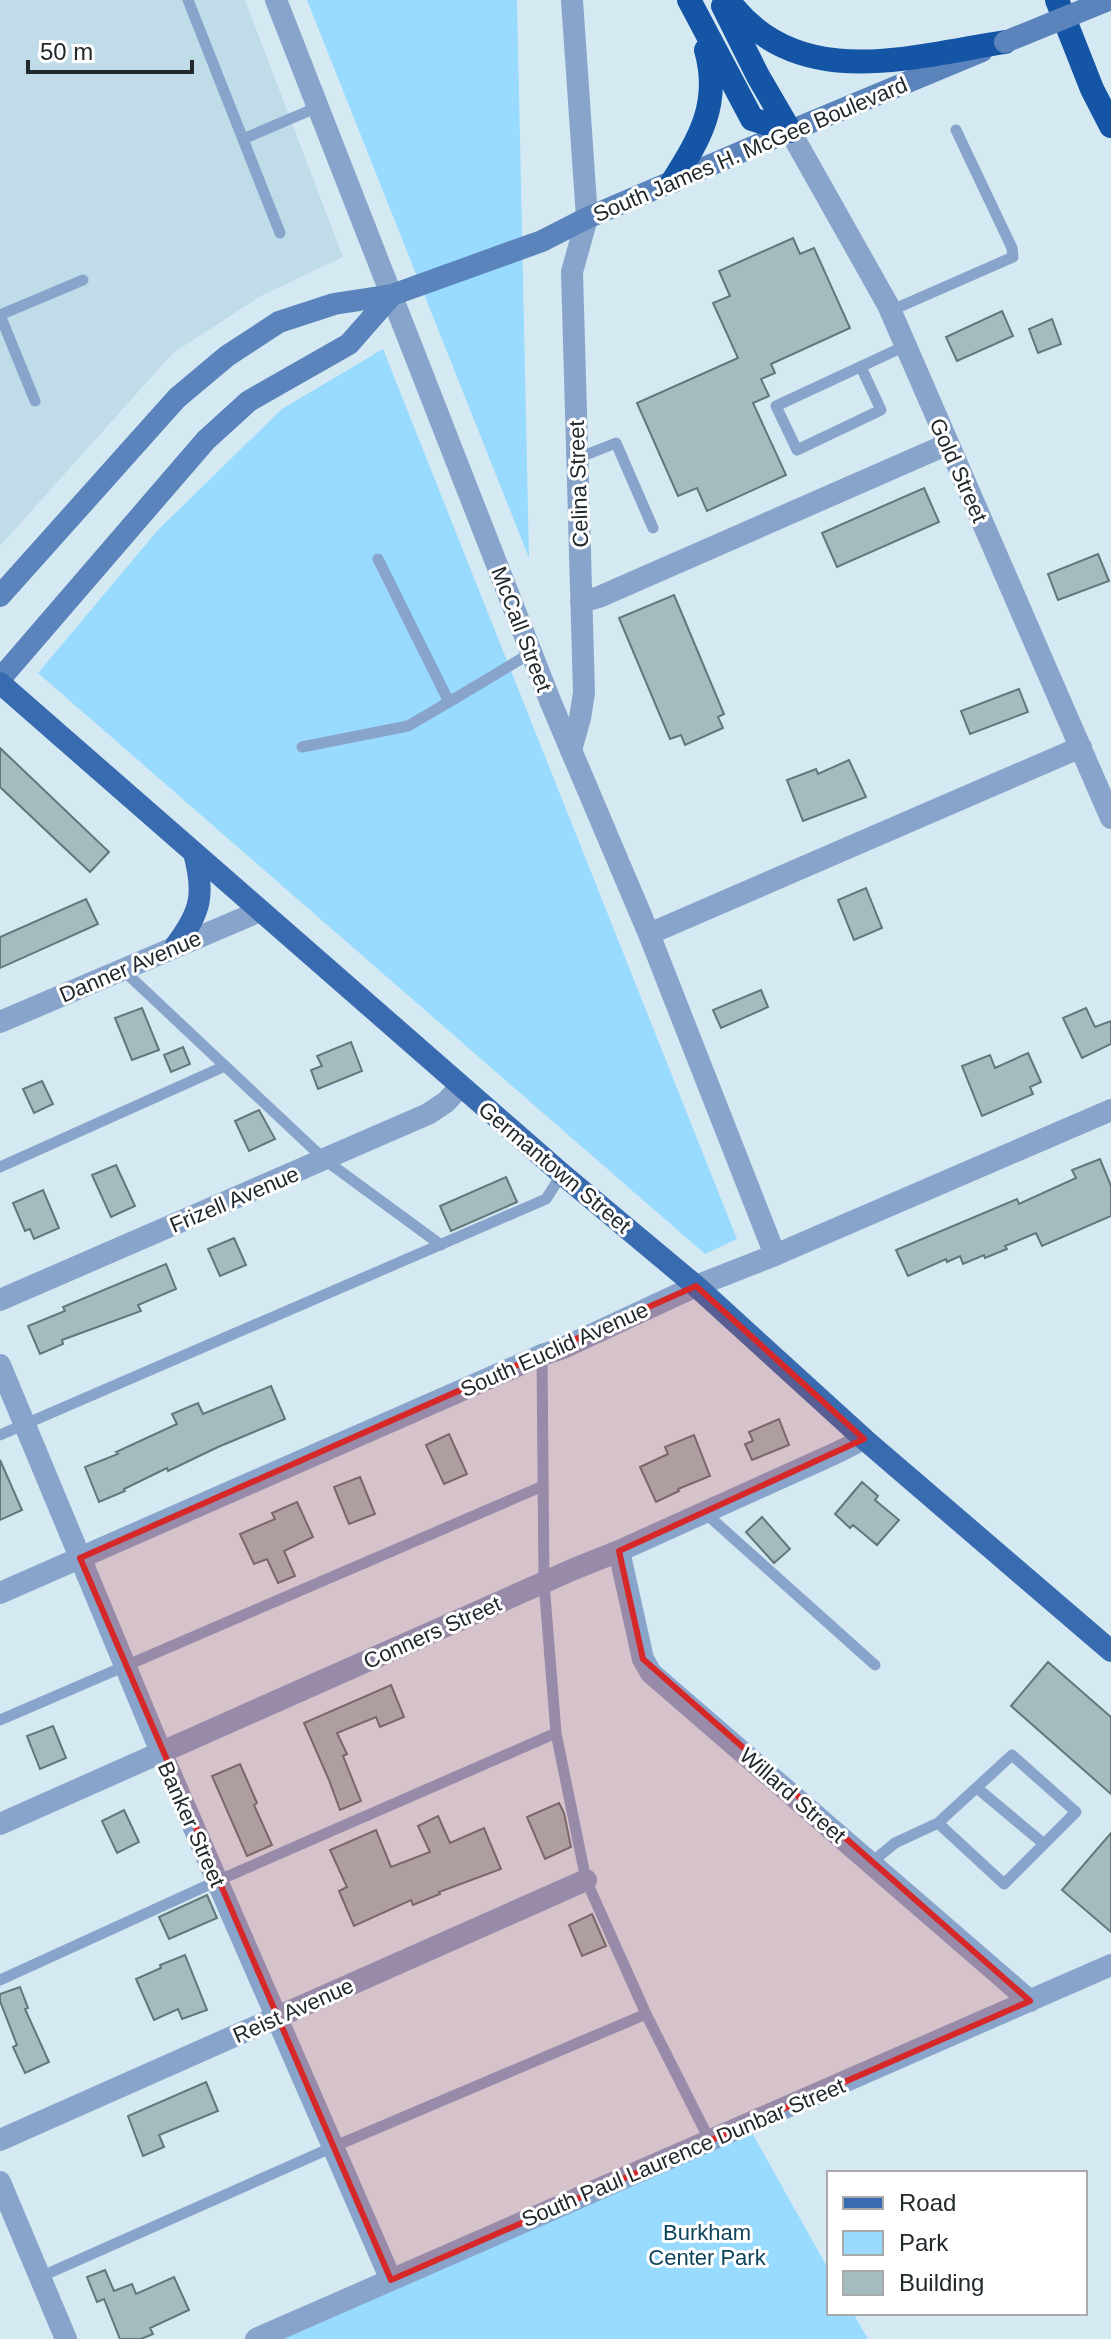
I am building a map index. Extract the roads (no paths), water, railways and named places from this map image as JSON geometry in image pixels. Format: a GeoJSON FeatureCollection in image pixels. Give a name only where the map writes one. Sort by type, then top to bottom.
{"type":"FeatureCollection","features":[{"type":"Feature","properties":{"kind":"highway"},"geometry":{"type":"LineString","coordinates":[[721,0],[758,76],[790,131]]}},
{"type":"Feature","properties":{"kind":"highway"},"geometry":{"type":"LineString","coordinates":[[728,0],[772,41],[793,52],[823,60],[855,63],[1005,42]]}},
{"type":"Feature","properties":{"kind":"highway"},"geometry":{"type":"LineString","coordinates":[[1057,0],[1092,89],[1111,127]]}},
{"type":"Feature","properties":{"kind":"highway"},"geometry":{"type":"LineString","coordinates":[[1079,0],[1111,127]]}},
{"type":"Feature","properties":{"kind":"highway"},"geometry":{"type":"LineString","coordinates":[[693,10],[752,119],[790,131]]}},
{"type":"Feature","properties":{"kind":"highway"},"geometry":{"type":"LineString","coordinates":[[673,181],[700,135],[713,84],[711,66],[693,10]]}},
{"type":"Feature","properties":{"kind":"main road","name":"South James H. McGee Boulevard"},"geometry":{"type":"LineString","coordinates":[[0,596],[177,398],[227,356],[279,322],[334,304],[392,295],[542,241],[587,218],[790,131],[1108,0]]}},
{"type":"Feature","properties":{"kind":"main road","name":"South James H. McGee Boulevard"},"geometry":{"type":"LineString","coordinates":[[0,681],[206,440],[249,401],[349,344],[392,295]]}},
{"type":"Feature","properties":{"kind":"main road","name":"Germantown Street"},"geometry":{"type":"LineString","coordinates":[[0,681],[562,1174],[696,1286],[864,1439],[1111,1651]]}},
{"type":"Feature","properties":{"kind":"main road"},"geometry":{"type":"LineString","coordinates":[[176,945],[190,925],[201,896],[201,877],[194,853]]}},
{"type":"Feature","properties":{"kind":"street","name":"McCall Street"},"geometry":{"type":"LineString","coordinates":[[276,0],[531,653],[649,934],[775,1255]]}},
{"type":"Feature","properties":{"kind":"street","name":"Celina Street"},"geometry":{"type":"LineString","coordinates":[[571,750],[584,693],[572,272],[587,218],[572,0]]}},
{"type":"Feature","properties":{"kind":"street","name":"Gold Street"},"geometry":{"type":"LineString","coordinates":[[790,131],[890,311],[1111,818]]}},
{"type":"Feature","properties":{"kind":"street"},"geometry":{"type":"LineString","coordinates":[[581,602],[599,597],[948,444]]}},
{"type":"Feature","properties":{"kind":"street"},"geometry":{"type":"LineString","coordinates":[[649,934],[1081,747]]}},
{"type":"Feature","properties":{"kind":"street","name":"Danner Avenue"},"geometry":{"type":"LineString","coordinates":[[0,1022],[260,911]]}},
{"type":"Feature","properties":{"kind":"street","name":"Frizell Avenue"},"geometry":{"type":"LineString","coordinates":[[0,1300],[428,1114],[446,1102],[461,1086]]}},
{"type":"Feature","properties":{"kind":"street","name":"South Euclid Avenue"},"geometry":{"type":"LineString","coordinates":[[0,1593],[563,1348],[696,1286],[1111,1110]]}},
{"type":"Feature","properties":{"kind":"street","name":"Banker Street"},"geometry":{"type":"LineString","coordinates":[[0,1365],[161,1752],[391,2280]]}},
{"type":"Feature","properties":{"kind":"street","name":"Conners Street"},"geometry":{"type":"LineString","coordinates":[[0,1824],[619,1551],[864,1439]]}},
{"type":"Feature","properties":{"kind":"street","name":"Willard Street"},"geometry":{"type":"LineString","coordinates":[[619,1551],[643,1659],[651,1673],[1030,2001]]}},
{"type":"Feature","properties":{"kind":"street","name":"Reist Avenue"},"geometry":{"type":"LineString","coordinates":[[0,2140],[586,1880]]}},
{"type":"Feature","properties":{"kind":"street","name":"South Paul Laurence Dunbar Street"},"geometry":{"type":"LineString","coordinates":[[256,2339],[1111,1965]]}},
{"type":"Feature","properties":{"kind":"street"},"geometry":{"type":"LineString","coordinates":[[0,2182],[66,2339]]}},
{"type":"Feature","properties":{"kind":"lane"},"geometry":{"type":"LineString","coordinates":[[188,0],[280,233]]}},
{"type":"Feature","properties":{"kind":"lane"},"geometry":{"type":"LineString","coordinates":[[243,139],[318,107]]}},
{"type":"Feature","properties":{"kind":"lane"},"geometry":{"type":"LineString","coordinates":[[890,311],[1013,257],[1012,248],[956,130]]}},
{"type":"Feature","properties":{"kind":"lane"},"geometry":{"type":"LineString","coordinates":[[35,401],[0,315],[83,280]]}},
{"type":"Feature","properties":{"kind":"lane"},"geometry":{"type":"LineString","coordinates":[[861,367],[881,410],[797,450],[776,406],[905,346]]}},
{"type":"Feature","properties":{"kind":"lane"},"geometry":{"type":"LineString","coordinates":[[577,459],[616,443],[653,528]]}},
{"type":"Feature","properties":{"kind":"lane"},"geometry":{"type":"LineString","coordinates":[[378,559],[449,702]]}},
{"type":"Feature","properties":{"kind":"lane"},"geometry":{"type":"LineString","coordinates":[[302,747],[408,726],[531,653]]}},
{"type":"Feature","properties":{"kind":"lane"},"geometry":{"type":"LineString","coordinates":[[123,970],[325,1160],[441,1245]]}},
{"type":"Feature","properties":{"kind":"lane"},"geometry":{"type":"LineString","coordinates":[[0,1167],[225,1066]]}},
{"type":"Feature","properties":{"kind":"lane"},"geometry":{"type":"LineString","coordinates":[[0,1435],[546,1199],[562,1174]]}},
{"type":"Feature","properties":{"kind":"lane"},"geometry":{"type":"LineString","coordinates":[[542,1355],[544,1583],[556,1733],[586,1880],[646,2014],[710,2141]]}},
{"type":"Feature","properties":{"kind":"lane"},"geometry":{"type":"LineString","coordinates":[[0,1720],[543,1486]]}},
{"type":"Feature","properties":{"kind":"lane"},"geometry":{"type":"LineString","coordinates":[[703,1511],[875,1665]]}},
{"type":"Feature","properties":{"kind":"lane"},"geometry":{"type":"LineString","coordinates":[[0,1980],[556,1733]]}},
{"type":"Feature","properties":{"kind":"lane"},"geometry":{"type":"LineString","coordinates":[[872,1862],[895,1843],[938,1823],[1012,1755],[1076,1812],[1004,1884],[938,1823]]}},
{"type":"Feature","properties":{"kind":"lane"},"geometry":{"type":"LineString","coordinates":[[977,1788],[1044,1844]]}},
{"type":"Feature","properties":{"kind":"lane"},"geometry":{"type":"LineString","coordinates":[[40,2277],[333,2147],[646,2014]]}},
{"type":"Feature","properties":{"kind":"park label","name":"Burkham Center Park"},"geometry":{"type":"Point","coordinates":[707,2244]}}]}
